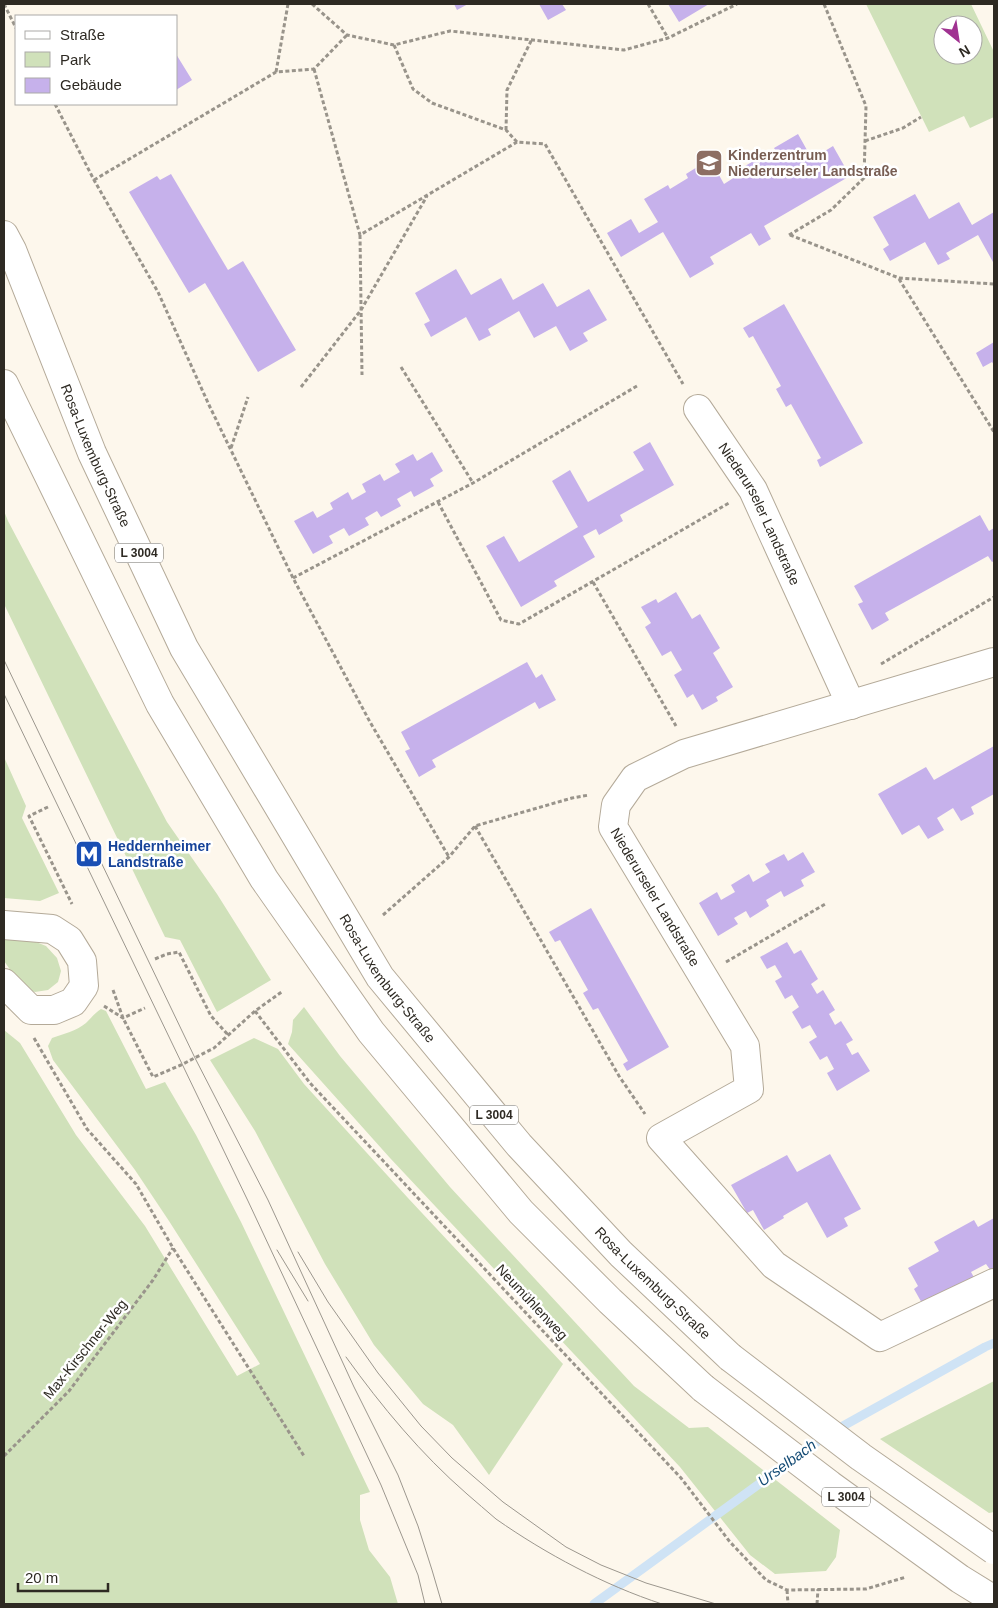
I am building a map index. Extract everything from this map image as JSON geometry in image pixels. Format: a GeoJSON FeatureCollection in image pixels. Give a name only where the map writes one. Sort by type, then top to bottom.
{"type":"FeatureCollection","features":[{"type":"Feature","properties":{"kind":"main road","name":"Rosa-Luxemburg-Straße"},"geometry":{"type":"LineString","coordinates":[[6,238],[92,453],[184,648],[380,977],[519,1145],[622,1254],[730,1357],[861,1457],[994,1550]]}},
{"type":"Feature","properties":{"kind":"main road","name":"L 3004"},"geometry":{"type":"LineString","coordinates":[[4,384],[160,704],[264,879],[371,1032],[521,1212],[610,1302],[703,1388],[830,1485],[960,1579],[994,1600]]}},
{"type":"Feature","properties":{"kind":"main road","name":"Niederurseler Landstraße"},"geometry":{"type":"LineString","coordinates":[[693,400],[753,490],[851,705]]}},
{"type":"Feature","properties":{"kind":"main road","name":"Niederurseler Landstraße"},"geometry":{"type":"LineString","coordinates":[[661,1138],[749,1089],[745,1046],[613,827],[616,805],[634,778],[684,754],[994,662]]}},
{"type":"Feature","properties":{"kind":"main road"},"geometry":{"type":"LineString","coordinates":[[4,925],[52,929],[69,940],[82,961],[84,986],[73,1002],[54,1010],[31,1010],[4,983]]}},
{"type":"Feature","properties":{"kind":"main road"},"geometry":{"type":"LineString","coordinates":[[661,1138],[774,1265],[880,1337],[994,1283]]}},
{"type":"Feature","properties":{"kind":"path"},"geometry":{"type":"LineString","coordinates":[[4,4],[15,26]]}},
{"type":"Feature","properties":{"kind":"path"},"geometry":{"type":"LineString","coordinates":[[276,72],[288,4]]}},
{"type":"Feature","properties":{"kind":"path"},"geometry":{"type":"LineString","coordinates":[[312,4],[347,35],[394,45],[450,31],[624,50],[668,38],[737,4]]}},
{"type":"Feature","properties":{"kind":"path"},"geometry":{"type":"LineString","coordinates":[[648,4],[668,38]]}},
{"type":"Feature","properties":{"kind":"path"},"geometry":{"type":"LineString","coordinates":[[824,4],[866,106],[864,178],[831,210],[789,235],[899,278],[994,284]]}},
{"type":"Feature","properties":{"kind":"path"},"geometry":{"type":"LineString","coordinates":[[94,180],[276,72],[314,69],[347,35]]}},
{"type":"Feature","properties":{"kind":"path"},"geometry":{"type":"LineString","coordinates":[[506,130],[507,90],[532,40]]}},
{"type":"Feature","properties":{"kind":"path"},"geometry":{"type":"LineString","coordinates":[[394,45],[413,89],[432,103],[506,130],[517,142]]}},
{"type":"Feature","properties":{"kind":"path"},"geometry":{"type":"LineString","coordinates":[[314,69],[360,235],[362,375]]}},
{"type":"Feature","properties":{"kind":"path"},"geometry":{"type":"LineString","coordinates":[[56,105],[94,180],[158,292],[209,405],[293,578],[370,722],[449,857]]}},
{"type":"Feature","properties":{"kind":"path"},"geometry":{"type":"LineString","coordinates":[[865,140],[903,128],[922,117]]}},
{"type":"Feature","properties":{"kind":"path"},"geometry":{"type":"LineString","coordinates":[[360,235],[517,142],[545,144],[693,400]]}},
{"type":"Feature","properties":{"kind":"path"},"geometry":{"type":"LineString","coordinates":[[300,387],[361,310],[427,195]]}},
{"type":"Feature","properties":{"kind":"path"},"geometry":{"type":"LineString","coordinates":[[899,278],[994,432]]}},
{"type":"Feature","properties":{"kind":"path"},"geometry":{"type":"LineString","coordinates":[[402,367],[474,483]]}},
{"type":"Feature","properties":{"kind":"path"},"geometry":{"type":"LineString","coordinates":[[293,578],[474,483],[638,386]]}},
{"type":"Feature","properties":{"kind":"path"},"geometry":{"type":"LineString","coordinates":[[231,448],[248,397]]}},
{"type":"Feature","properties":{"kind":"path"},"geometry":{"type":"LineString","coordinates":[[438,502],[501,620],[519,624],[753,490]]}},
{"type":"Feature","properties":{"kind":"path"},"geometry":{"type":"LineString","coordinates":[[593,582],[676,726]]}},
{"type":"Feature","properties":{"kind":"path"},"geometry":{"type":"LineString","coordinates":[[879,670],[881,663],[994,597]]}},
{"type":"Feature","properties":{"kind":"path"},"geometry":{"type":"LineString","coordinates":[[382,915],[449,857],[474,826],[572,798]]}},
{"type":"Feature","properties":{"kind":"path"},"geometry":{"type":"LineString","coordinates":[[48,806],[29,816],[72,904]]}},
{"type":"Feature","properties":{"kind":"path"},"geometry":{"type":"LineString","coordinates":[[474,826],[619,1076],[661,1138]]}},
{"type":"Feature","properties":{"kind":"path"},"geometry":{"type":"LineString","coordinates":[[725,962],[827,903]]}},
{"type":"Feature","properties":{"kind":"path"},"geometry":{"type":"LineString","coordinates":[[156,959],[167,954],[179,952],[211,1016],[228,1036]]}},
{"type":"Feature","properties":{"kind":"path"},"geometry":{"type":"LineString","coordinates":[[111,986],[123,1018],[153,1077],[214,1048],[255,1011],[284,992]]}},
{"type":"Feature","properties":{"kind":"path"},"geometry":{"type":"LineString","coordinates":[[98,1001],[123,1018]]}},
{"type":"Feature","properties":{"kind":"path"},"geometry":{"type":"LineString","coordinates":[[123,1018],[145,1008]]}},
{"type":"Feature","properties":{"kind":"path"},"geometry":{"type":"LineString","coordinates":[[31,1010],[34,1038],[87,1129],[136,1184],[173,1248],[304,1456]]}},
{"type":"Feature","properties":{"kind":"path","name":"Neumühlenweg"},"geometry":{"type":"LineString","coordinates":[[255,1011],[310,1082],[681,1478],[730,1542],[766,1580],[787,1590]]}},
{"type":"Feature","properties":{"kind":"path","name":"Max-Kirschner-Weg"},"geometry":{"type":"LineString","coordinates":[[4,1456],[69,1391],[153,1280],[173,1248]]}},
{"type":"Feature","properties":{"kind":"path"},"geometry":{"type":"LineString","coordinates":[[788,1604],[787,1590],[866,1589],[908,1577]]}},
{"type":"Feature","properties":{"kind":"path"},"geometry":{"type":"LineString","coordinates":[[818,1589],[818,1604]]}},
{"type":"Feature","properties":{"kind":"green space"},"geometry":{"type":"Polygon","coordinates":[[[866,4],[971,4],[976,15],[933,15],[933,65],[983,65],[983,29],[994,52],[994,117],[970,128],[964,116],[929,132],[866,4]]]}},
{"type":"Feature","properties":{"kind":"green space"},"geometry":{"type":"Polygon","coordinates":[[[4,511],[167,822],[217,894],[271,980],[217,1012],[180,940],[165,937],[4,604],[4,511]]]}},
{"type":"Feature","properties":{"kind":"green space"},"geometry":{"type":"Polygon","coordinates":[[[4,757],[26,806],[22,818],[59,893],[40,901],[4,898],[4,757]]]}},
{"type":"Feature","properties":{"kind":"green space"},"geometry":{"type":"Polygon","coordinates":[[[4,933],[46,946],[57,958],[61,971],[58,982],[48,990],[35,992],[23,988],[4,961],[4,933]]]}},
{"type":"Feature","properties":{"kind":"green space"},"geometry":{"type":"Polygon","coordinates":[[[304,1007],[340,1056],[450,1187],[634,1386],[689,1428],[708,1427],[840,1530],[836,1557],[826,1571],[775,1574],[750,1555],[680,1467],[390,1158],[288,1044],[293,1020],[304,1007]]]}},
{"type":"Feature","properties":{"kind":"green space"},"geometry":{"type":"Polygon","coordinates":[[[101,1009],[106,1011],[146,1089],[165,1082],[196,1135],[241,1222],[370,1492],[360,1495],[360,1520],[369,1550],[390,1577],[398,1604],[4,1604],[4,1030],[20,1043],[76,1135],[145,1226],[237,1376],[260,1364],[135,1170],[53,1060],[48,1046],[52,1038],[78,1028],[101,1009]]]}},
{"type":"Feature","properties":{"kind":"green space"},"geometry":{"type":"Polygon","coordinates":[[[254,1038],[278,1049],[304,1084],[563,1364],[489,1475],[453,1425],[423,1404],[374,1345],[325,1264],[255,1131],[210,1060],[254,1038]]]}},
{"type":"Feature","properties":{"kind":"green space"},"geometry":{"type":"Polygon","coordinates":[[[994,1381],[994,1512],[989,1513],[880,1439],[994,1381]]]}},
{"type":"Feature","properties":{"kind":"building"},"geometry":{"type":"Polygon","coordinates":[[[454,4],[468,4],[457,10],[454,4]]]}},
{"type":"Feature","properties":{"kind":"building"},"geometry":{"type":"Polygon","coordinates":[[[539,4],[562,4],[566,10],[548,20],[539,4]]]}},
{"type":"Feature","properties":{"kind":"building"},"geometry":{"type":"Polygon","coordinates":[[[668,4],[709,4],[679,22],[668,4]]]}},
{"type":"Feature","properties":{"kind":"building"},"geometry":{"type":"Polygon","coordinates":[[[178,57],[192,80],[178,89],[178,57]]]}},
{"type":"Feature","properties":{"kind":"building"},"geometry":{"type":"Polygon","coordinates":[[[798,134],[812,159],[833,146],[850,176],[764,226],[771,239],[759,246],[751,233],[710,257],[714,264],[690,278],[663,232],[621,257],[607,233],[631,219],[639,233],[658,222],[644,199],[668,185],[670,189],[688,178],[686,174],[710,159],[724,184],[735,177],[733,173],[757,159],[759,163],[777,153],[774,148],[798,134]]]}},
{"type":"Feature","properties":{"kind":"building"},"geometry":{"type":"Polygon","coordinates":[[[171,174],[228,270],[243,261],[296,350],[258,372],[205,283],[189,293],[129,192],[157,176],[160,180],[171,174]]]}},
{"type":"Feature","properties":{"kind":"building"},"geometry":{"type":"Polygon","coordinates":[[[915,194],[929,219],[959,202],[972,225],[994,212],[994,261],[978,235],[946,253],[950,259],[938,265],[925,242],[890,261],[883,249],[889,245],[873,217],[915,194]]]}},
{"type":"Feature","properties":{"kind":"building"},"geometry":{"type":"Polygon","coordinates":[[[456,269],[471,295],[501,278],[513,300],[543,283],[557,307],[589,289],[607,320],[583,333],[588,341],[570,351],[556,326],[534,338],[519,311],[488,329],[491,335],[479,341],[466,317],[431,337],[424,324],[430,321],[415,293],[456,269]]]}},
{"type":"Feature","properties":{"kind":"building"},"geometry":{"type":"Polygon","coordinates":[[[784,304],[863,443],[820,467],[817,460],[821,458],[791,404],[786,407],[776,389],[781,386],[753,336],[749,338],[743,328],[784,304]]]}},
{"type":"Feature","properties":{"kind":"building"},"geometry":{"type":"Polygon","coordinates":[[[994,342],[994,365],[992,362],[983,367],[976,353],[994,342]]]}},
{"type":"Feature","properties":{"kind":"building"},"geometry":{"type":"Polygon","coordinates":[[[650,442],[674,485],[620,515],[623,521],[599,535],[596,529],[583,536],[595,557],[554,581],[557,586],[521,607],[486,546],[504,536],[519,562],[578,527],[552,481],[570,470],[588,502],[644,470],[633,452],[650,442]]]}},
{"type":"Feature","properties":{"kind":"building"},"geometry":{"type":"Polygon","coordinates":[[[432,452],[443,471],[430,479],[434,486],[414,497],[411,491],[397,499],[401,506],[381,517],[377,511],[365,518],[369,525],[349,536],[344,528],[329,536],[333,543],[313,554],[294,521],[313,511],[317,518],[333,509],[330,503],[348,492],[352,500],[366,492],[362,484],[380,474],[384,481],[400,472],[395,464],[413,454],[417,461],[432,452]]]}},
{"type":"Feature","properties":{"kind":"building"},"geometry":{"type":"Polygon","coordinates":[[[980,515],[989,531],[994,528],[994,561],[992,562],[988,556],[885,613],[889,620],[872,630],[858,604],[863,602],[854,586],[980,515]]]}},
{"type":"Feature","properties":{"kind":"building"},"geometry":{"type":"Polygon","coordinates":[[[676,592],[692,619],[700,614],[720,648],[713,653],[733,687],[716,697],[718,701],[702,710],[693,694],[687,698],[674,675],[682,670],[671,651],[662,656],[645,627],[651,623],[641,607],[656,599],[658,603],[676,592]]]}},
{"type":"Feature","properties":{"kind":"building"},"geometry":{"type":"Polygon","coordinates":[[[527,662],[536,678],[542,674],[556,700],[539,709],[535,702],[432,760],[436,767],[419,777],[405,751],[410,749],[401,732],[527,662]]]}},
{"type":"Feature","properties":{"kind":"building"},"geometry":{"type":"Polygon","coordinates":[[[994,746],[994,794],[971,807],[974,814],[961,821],[953,808],[937,818],[944,830],[928,839],[919,825],[902,835],[878,794],[926,767],[934,780],[994,746]]]}},
{"type":"Feature","properties":{"kind":"building"},"geometry":{"type":"Polygon","coordinates":[[[803,852],[815,872],[801,880],[804,886],[784,897],[781,891],[766,900],[769,906],[750,918],[746,911],[734,918],[738,924],[718,936],[699,903],[717,892],[721,900],[735,892],[731,885],[749,874],[753,882],[770,872],[765,864],[784,854],[788,861],[803,852]]]}},
{"type":"Feature","properties":{"kind":"building"},"geometry":{"type":"Polygon","coordinates":[[[591,908],[669,1047],[627,1071],[623,1064],[628,1061],[598,1008],[593,1010],[583,993],[588,990],[560,940],[555,942],[549,932],[591,908]]]}},
{"type":"Feature","properties":{"kind":"building"},"geometry":{"type":"Polygon","coordinates":[[[787,942],[794,954],[801,950],[818,979],[811,984],[817,994],[823,990],[835,1010],[829,1014],[835,1025],[841,1021],[853,1040],[846,1044],[852,1055],[858,1052],[870,1071],[837,1091],[827,1073],[834,1069],[827,1056],[820,1060],[809,1042],[817,1037],[810,1025],[802,1029],[792,1012],[799,1007],[792,995],[785,999],[775,981],[782,977],[775,965],[767,969],[760,957],[787,942]]]}},
{"type":"Feature","properties":{"kind":"building"},"geometry":{"type":"Polygon","coordinates":[[[830,1154],[861,1209],[844,1218],[848,1226],[827,1238],[807,1202],[764,1230],[753,1210],[747,1213],[731,1185],[787,1155],[797,1172],[830,1154]]]}},
{"type":"Feature","properties":{"kind":"building"},"geometry":{"type":"Polygon","coordinates":[[[994,1218],[994,1269],[991,1271],[986,1264],[971,1272],[976,1281],[923,1305],[914,1289],[918,1286],[908,1268],[939,1251],[934,1242],[974,1220],[978,1227],[994,1218]]]}},
{"type":"Feature","properties":{"kind":"waterway","name":"Urselbach"},"geometry":{"type":"LineString","coordinates":[[594,1604],[825,1436],[994,1343]]}},
{"type":"Feature","properties":{"kind":"tram line"},"geometry":{"type":"LineString","coordinates":[[4,660],[195,1058],[268,1200],[354,1387],[398,1475],[418,1526],[442,1604]]}},
{"type":"Feature","properties":{"kind":"tram line"},"geometry":{"type":"LineString","coordinates":[[4,694],[248,1201],[381,1485],[418,1575],[425,1604]]}},
{"type":"Feature","properties":{"kind":"tram line"},"geometry":{"type":"LineString","coordinates":[[277,1250],[308,1301]]}},
{"type":"Feature","properties":{"kind":"tram line"},"geometry":{"type":"LineString","coordinates":[[298,1252],[328,1302],[378,1373],[421,1426],[452,1458],[503,1502],[566,1547],[601,1565],[646,1583],[716,1604]]}},
{"type":"Feature","properties":{"kind":"tram line"},"geometry":{"type":"LineString","coordinates":[[346,1357],[388,1412],[418,1446],[450,1479],[496,1519],[576,1568],[619,1588],[662,1604]]}},
{"type":"Feature","properties":{"kind":"place","name":"Kinderzentrum Niederurseler Landstraße"},"geometry":{"type":"Point","coordinates":[709,163]}},
{"type":"Feature","properties":{"kind":"place","name":"Heddernheimer Landstraße"},"geometry":{"type":"Point","coordinates":[89,854]}}]}
